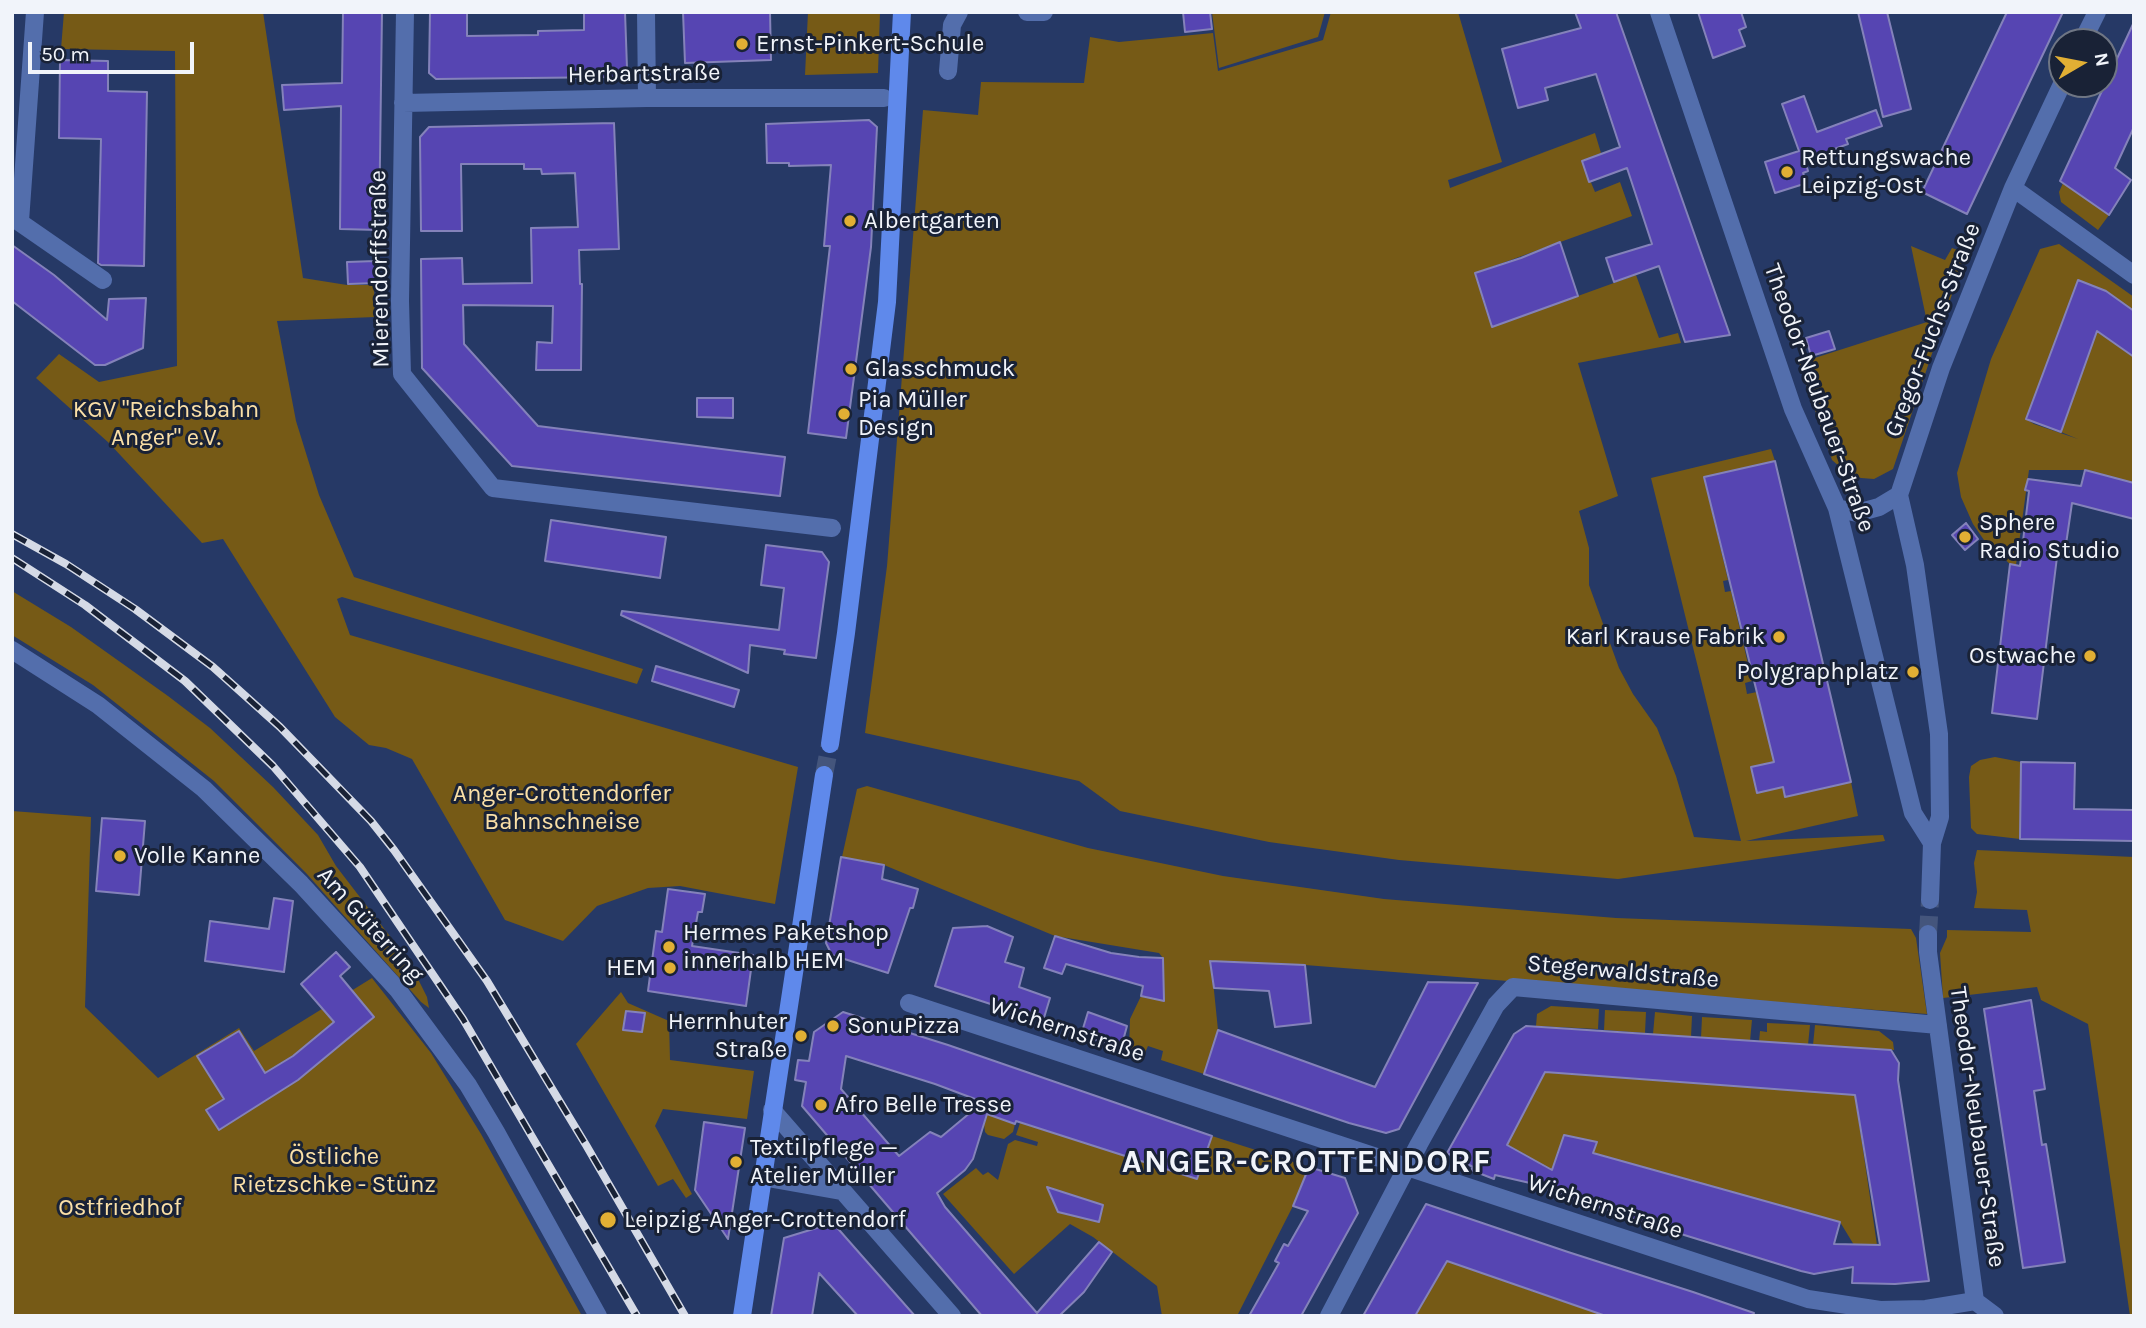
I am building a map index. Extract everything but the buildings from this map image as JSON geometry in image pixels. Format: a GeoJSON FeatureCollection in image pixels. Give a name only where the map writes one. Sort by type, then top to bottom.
{"type":"FeatureCollection","features":[{"type":"Feature","properties":{"kind":"street"},"geometry":{"type":"LineString","coordinates":[[35,12],[16,219],[103,280]]}},
{"type":"Feature","properties":{"kind":"street","name":"Mierendorffstraße"},"geometry":{"type":"LineString","coordinates":[[405,12],[400,301],[402,374],[494,488],[832,528]]}},
{"type":"Feature","properties":{"kind":"street"},"geometry":{"type":"LineString","coordinates":[[646,12],[648,98]]}},
{"type":"Feature","properties":{"kind":"street"},"geometry":{"type":"LineString","coordinates":[[830,744],[887,302],[902,12]]}},
{"type":"Feature","properties":{"kind":"street"},"geometry":{"type":"LineString","coordinates":[[948,71],[952,25],[959,12]]}},
{"type":"Feature","properties":{"kind":"street"},"geometry":{"type":"LineString","coordinates":[[1027,12],[1044,12]]}},
{"type":"Feature","properties":{"kind":"street","name":"Theodor-Neubauer-Straße"},"geometry":{"type":"LineString","coordinates":[[1659,12],[1793,409],[1837,508],[1913,813],[1932,843]]}},
{"type":"Feature","properties":{"kind":"street"},"geometry":{"type":"LineString","coordinates":[[2089,28],[2097,12]]}},
{"type":"Feature","properties":{"kind":"street","name":"Herbartstraße"},"geometry":{"type":"LineString","coordinates":[[404,103],[648,98],[884,98]]}},
{"type":"Feature","properties":{"kind":"street","name":"Gregor-Fuchs-Straße"},"geometry":{"type":"LineString","coordinates":[[1899,495],[1941,368],[2013,188],[2055,98]]}},
{"type":"Feature","properties":{"kind":"street"},"geometry":{"type":"LineString","coordinates":[[2013,188],[2134,275]]}},
{"type":"Feature","properties":{"kind":"street"},"geometry":{"type":"LineString","coordinates":[[1837,508],[1857,513],[1879,508],[1899,495]]}},
{"type":"Feature","properties":{"kind":"street","name":"Theodor-Neubauer-Straße"},"geometry":{"type":"LineString","coordinates":[[1899,495],[1915,565],[1939,734],[1940,817],[1932,843],[1930,900]]}},
{"type":"Feature","properties":{"kind":"street","name":"Am Güterring"},"geometry":{"type":"LineString","coordinates":[[12,650],[98,705],[204,789],[300,884],[398,990],[439,1043],[489,1121],[598,1316]]}},
{"type":"Feature","properties":{"kind":"street"},"geometry":{"type":"LineString","coordinates":[[742,1316],[824,775]]}},
{"type":"Feature","properties":{"kind":"street","name":"Theodor-Neubauer-Straße"},"geometry":{"type":"LineString","coordinates":[[1928,934],[1975,1301],[1995,1316]]}},
{"type":"Feature","properties":{"kind":"street","name":"Stegerwaldstraße"},"geometry":{"type":"LineString","coordinates":[[1329,1316],[1406,1168],[1496,1005],[1513,987],[1938,1025]]}},
{"type":"Feature","properties":{"kind":"street","name":"Wichernstraße"},"geometry":{"type":"LineString","coordinates":[[909,1003],[1808,1299],[1880,1310],[1927,1312],[1975,1301]]}},
{"type":"Feature","properties":{"kind":"street"},"geometry":{"type":"LineString","coordinates":[[772,1110],[951,1316]]}},
{"type":"Feature","properties":{"kind":"street"},"geometry":{"type":"LineString","coordinates":[[762,1177],[841,1191]]}},
{"type":"Feature","properties":{"kind":"green space","name":"Anger-Crottendorfer Bahnschneise"},"geometry":{"type":"Polygon","coordinates":[[[64,12],[263,12],[303,278],[347,285],[374,285],[375,317],[277,321],[296,421],[319,495],[354,577],[643,669],[637,684],[342,597],[337,599],[350,635],[798,767],[775,904],[680,886],[648,888],[597,906],[563,941],[505,920],[412,759],[386,748],[369,745],[335,717],[223,539],[202,543],[109,443],[36,378],[59,354],[99,382],[177,366],[175,51],[61,49],[64,12]]]}},
{"type":"Feature","properties":{"kind":"green space"},"geometry":{"type":"Polygon","coordinates":[[[808,12],[880,12],[878,73],[805,75],[808,12]]]}},
{"type":"Feature","properties":{"kind":"green space"},"geometry":{"type":"Polygon","coordinates":[[[1212,12],[1325,12],[1318,37],[1219,68],[1212,12]]]}},
{"type":"Feature","properties":{"kind":"green space"},"geometry":{"type":"Polygon","coordinates":[[[1331,12],[1458,12],[1502,162],[1448,180],[1450,188],[1595,133],[1601,153],[1582,161],[1595,192],[1620,182],[1632,216],[1475,273],[1492,327],[1636,275],[1659,338],[1678,333],[1681,343],[1578,363],[1618,496],[1579,511],[1589,548],[1589,585],[1619,668],[1657,728],[1676,776],[1694,837],[1741,841],[1651,478],[1771,449],[1775,461],[1704,478],[1728,580],[1723,581],[1725,592],[1731,591],[1752,681],[1745,683],[1747,694],[1757,692],[1774,762],[1751,767],[1757,793],[1783,787],[1786,797],[1851,782],[1858,816],[1746,841],[1883,835],[1885,841],[1618,879],[1399,860],[1269,842],[1120,811],[1079,781],[865,733],[887,566],[923,110],[978,115],[981,82],[1084,83],[1090,37],[1119,42],[1213,33],[1218,71],[1323,40],[1331,12]]]}},
{"type":"Feature","properties":{"kind":"green space"},"geometry":{"type":"Polygon","coordinates":[[[2063,183],[2109,215],[2098,230],[2061,202],[2059,192],[2063,183]]]}},
{"type":"Feature","properties":{"kind":"green space"},"geometry":{"type":"Polygon","coordinates":[[[2059,244],[2134,297],[2134,483],[2085,470],[2029,470],[2016,565],[2010,564],[1986,543],[1973,524],[1961,497],[1957,473],[1991,359],[2040,249],[2059,244]],[[2078,281],[2026,419],[2034,424],[2078,439],[2061,432],[2106,292],[2078,281]]]}},
{"type":"Feature","properties":{"kind":"green space"},"geometry":{"type":"Polygon","coordinates":[[[1911,246],[1945,260],[1952,248],[1966,253],[1893,469],[1874,479],[1861,478],[1848,474],[1832,460],[1799,363],[1927,322],[1911,246]]]}},
{"type":"Feature","properties":{"kind":"green space"},"geometry":{"type":"Polygon","coordinates":[[[12,591],[71,627],[168,696],[210,728],[273,787],[318,835],[336,866],[409,961],[427,997],[429,1008],[306,873],[214,781],[93,685],[12,635],[12,591]]]}},
{"type":"Feature","properties":{"kind":"green space"},"geometry":{"type":"Polygon","coordinates":[[[1995,757],[2021,762],[2020,839],[1977,834],[1971,828],[1971,766],[1980,760],[1995,757]]]}},
{"type":"Feature","properties":{"kind":"green space"},"geometry":{"type":"Polygon","coordinates":[[[867,786],[1088,848],[1223,876],[1384,899],[1616,918],[1911,929],[1916,938],[1927,1014],[1305,965],[1211,961],[1218,1030],[1204,1074],[1161,1060],[1163,1051],[1148,1046],[1144,1055],[1129,1051],[1130,1019],[1141,996],[1163,1001],[1163,958],[1159,953],[1055,936],[884,865],[842,857],[857,789],[867,786]]]}},
{"type":"Feature","properties":{"kind":"green space","name":"Östliche Rietzschke - Stünz"},"geometry":{"type":"Polygon","coordinates":[[[12,811],[91,817],[85,1007],[158,1078],[239,1028],[254,1051],[372,978],[431,1053],[481,1134],[582,1316],[12,1316],[12,811]]]}},
{"type":"Feature","properties":{"kind":"green space"},"geometry":{"type":"Polygon","coordinates":[[[1977,850],[2134,857],[2134,1316],[2130,1316],[2088,1024],[2041,1000],[2037,987],[1943,998],[1940,953],[1947,930],[2031,932],[2027,910],[1974,908],[1977,892],[1974,863],[1977,850]]]}},
{"type":"Feature","properties":{"kind":"green space"},"geometry":{"type":"Polygon","coordinates":[[[621,992],[628,1003],[669,1021],[670,1060],[754,1071],[747,1119],[663,1109],[655,1126],[692,1194],[686,1198],[673,1179],[658,1186],[576,1044],[621,992]]]}},
{"type":"Feature","properties":{"kind":"green space"},"geometry":{"type":"Polygon","coordinates":[[[1551,1006],[1599,1009],[1598,1029],[1536,1026],[1537,1014],[1551,1006]]]}},
{"type":"Feature","properties":{"kind":"green space"},"geometry":{"type":"Polygon","coordinates":[[[1605,1010],[1646,1012],[1645,1033],[1604,1030],[1605,1010]]]}},
{"type":"Feature","properties":{"kind":"green space"},"geometry":{"type":"Polygon","coordinates":[[[1655,1012],[1692,1016],[1691,1037],[1653,1034],[1655,1012]]]}},
{"type":"Feature","properties":{"kind":"green space"},"geometry":{"type":"Polygon","coordinates":[[[1702,1017],[1752,1020],[1750,1041],[1701,1038],[1702,1017]]]}},
{"type":"Feature","properties":{"kind":"green space"},"geometry":{"type":"Polygon","coordinates":[[[1767,1023],[1810,1025],[1808,1045],[1759,1042],[1760,1031],[1767,1032],[1767,1023]]]}},
{"type":"Feature","properties":{"kind":"green space"},"geometry":{"type":"Polygon","coordinates":[[[1815,1025],[1879,1031],[1893,1042],[1894,1050],[1813,1045],[1815,1025]]]}},
{"type":"Feature","properties":{"kind":"green space"},"geometry":{"type":"Polygon","coordinates":[[[1540,1072],[1855,1095],[1877,1245],[1854,1245],[1840,1222],[1593,1153],[1596,1142],[1564,1135],[1546,1188],[1520,1181],[1526,1155],[1507,1145],[1540,1072]]]}},
{"type":"Feature","properties":{"kind":"green space"},"geometry":{"type":"Polygon","coordinates":[[[991,1105],[1001,1119],[1015,1124],[1013,1132],[1004,1139],[985,1132],[984,1124],[991,1105]]]}},
{"type":"Feature","properties":{"kind":"green space"},"geometry":{"type":"Polygon","coordinates":[[[1021,1120],[1197,1179],[1212,1136],[1309,1167],[1293,1206],[1237,1316],[1162,1316],[1157,1286],[1093,1237],[1070,1224],[1014,1274],[943,1194],[976,1168],[983,1175],[988,1172],[998,1180],[1008,1144],[1015,1140],[1037,1146],[1038,1142],[1016,1135],[1021,1120]]]}},
{"type":"Feature","properties":{"kind":"green space"},"geometry":{"type":"Polygon","coordinates":[[[1449,1258],[1523,1288],[1606,1316],[1413,1316],[1449,1258]]]}},
{"type":"Feature","properties":{"kind":"tunnel"},"geometry":{"type":"LineString","coordinates":[[824,775],[830,744]]}},
{"type":"Feature","properties":{"kind":"tunnel"},"geometry":{"type":"LineString","coordinates":[[1928,934],[1930,900]]}},
{"type":"Feature","properties":{"kind":"railway"},"geometry":{"type":"LineString","coordinates":[[12,534],[66,564],[135,609],[213,667],[280,727],[371,821],[487,981],[685,1316]]}},
{"type":"Feature","properties":{"kind":"railway"},"geometry":{"type":"LineString","coordinates":[[12,558],[85,605],[185,681],[273,766],[360,867],[463,1019],[637,1316]]}},
{"type":"Feature","properties":{"kind":"place","name":"Ernst-Pinkert-Schule"},"geometry":{"type":"Point","coordinates":[742,44]}},
{"type":"Feature","properties":{"kind":"place","name":"Rettungswache Leipzig-Ost"},"geometry":{"type":"Point","coordinates":[1787,172]}},
{"type":"Feature","properties":{"kind":"place","name":"Albertgarten"},"geometry":{"type":"Point","coordinates":[850,221]}},
{"type":"Feature","properties":{"kind":"place","name":"Glasschmuck"},"geometry":{"type":"Point","coordinates":[851,369]}},
{"type":"Feature","properties":{"kind":"place","name":"Pia Müller Design"},"geometry":{"type":"Point","coordinates":[844,414]}},
{"type":"Feature","properties":{"kind":"place","name":"Sphere Radio Studio"},"geometry":{"type":"Point","coordinates":[1965,537]}},
{"type":"Feature","properties":{"kind":"place","name":"Karl Krause Fabrik"},"geometry":{"type":"Point","coordinates":[1779,637]}},
{"type":"Feature","properties":{"kind":"place","name":"Ostwache"},"geometry":{"type":"Point","coordinates":[2090,656]}},
{"type":"Feature","properties":{"kind":"place","name":"Polygraphplatz"},"geometry":{"type":"Point","coordinates":[1913,672]}},
{"type":"Feature","properties":{"kind":"place","name":"Volle Kanne"},"geometry":{"type":"Point","coordinates":[120,856]}},
{"type":"Feature","properties":{"kind":"place","name":"Hermes Paketshop innerhalb HEM"},"geometry":{"type":"Point","coordinates":[669,947]}},
{"type":"Feature","properties":{"kind":"place","name":"HEM"},"geometry":{"type":"Point","coordinates":[670,968]}},
{"type":"Feature","properties":{"kind":"place","name":"SonuPizza"},"geometry":{"type":"Point","coordinates":[833,1026]}},
{"type":"Feature","properties":{"kind":"place","name":"Herrnhuter Straße"},"geometry":{"type":"Point","coordinates":[801,1036]}},
{"type":"Feature","properties":{"kind":"place","name":"Afro Belle Tresse"},"geometry":{"type":"Point","coordinates":[821,1105]}},
{"type":"Feature","properties":{"kind":"place","name":"Textilpflege — Atelier Müller"},"geometry":{"type":"Point","coordinates":[736,1162]}},
{"type":"Feature","properties":{"kind":"place","name":"Leipzig-Anger-Crottendorf"},"geometry":{"type":"Point","coordinates":[608,1220]}},
{"type":"Feature","properties":{"kind":"district","name":"ANGER-CROTTENDORF"},"geometry":{"type":"Point","coordinates":[1307,1163]}},
{"type":"Feature","properties":{"kind":"park label","name":"KGV \"Reichsbahn Anger\" e.V."},"geometry":{"type":"Point","coordinates":[166,424]}},
{"type":"Feature","properties":{"kind":"park label","name":"Ostfriedhof"},"geometry":{"type":"Point","coordinates":[120,1208]}}]}
